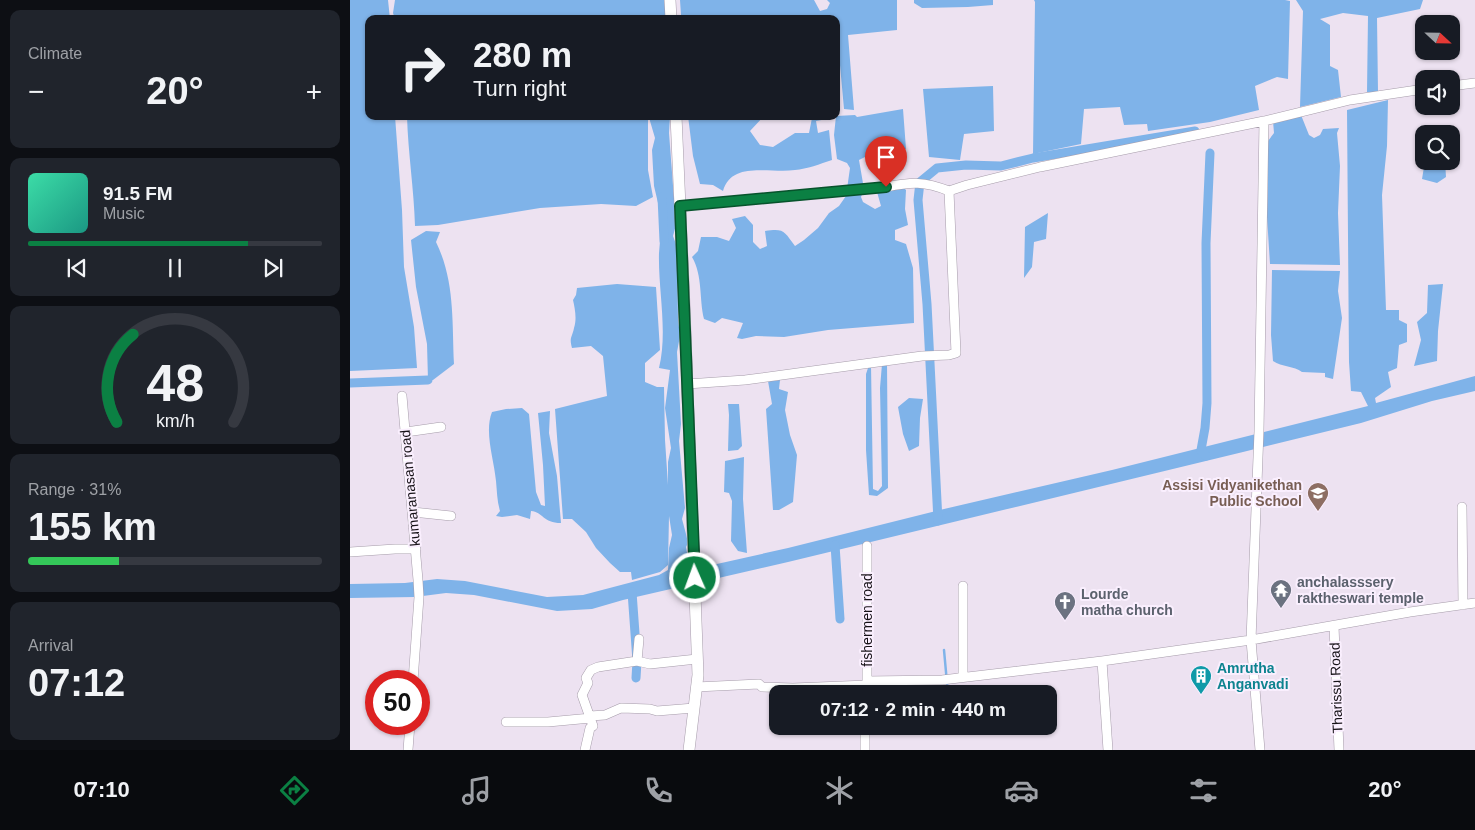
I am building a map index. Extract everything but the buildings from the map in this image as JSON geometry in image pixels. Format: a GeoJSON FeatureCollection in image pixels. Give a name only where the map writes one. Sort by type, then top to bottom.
{"type":"FeatureCollection","features":[{"type":"Feature","properties":{"kind":"main road"},"geometry":{"type":"LineString","coordinates":[[670,0],[671,15]]}},
{"type":"Feature","properties":{"kind":"main road"},"geometry":{"type":"LineString","coordinates":[[676,120],[697,659],[689,750]]}},
{"type":"Feature","properties":{"kind":"street"},"geometry":{"type":"LineString","coordinates":[[1460,85],[1475,83]]}},
{"type":"Feature","properties":{"kind":"street"},"geometry":{"type":"LineString","coordinates":[[680,206],[870,188],[910,182],[933,185],[949,191],[1040,167],[1264,121],[1350,100],[1415,90]]}},
{"type":"Feature","properties":{"kind":"street"},"geometry":{"type":"LineString","coordinates":[[1260,750],[1251,640],[1259,431],[1264,121]]}},
{"type":"Feature","properties":{"kind":"street"},"geometry":{"type":"LineString","coordinates":[[687,384],[745,380],[950,355],[956,352],[949,191]]}},
{"type":"Feature","properties":{"kind":"street","name":"kumaranasan road"},"geometry":{"type":"LineString","coordinates":[[402,396],[419,597],[414,670]]}},
{"type":"Feature","properties":{"kind":"street"},"geometry":{"type":"LineString","coordinates":[[406,432],[441,427]]}},
{"type":"Feature","properties":{"kind":"street"},"geometry":{"type":"LineString","coordinates":[[1462,507],[1463,605]]}},
{"type":"Feature","properties":{"kind":"street"},"geometry":{"type":"LineString","coordinates":[[413,512],[451,516]]}},
{"type":"Feature","properties":{"kind":"street","name":"fishermen road"},"geometry":{"type":"LineString","coordinates":[[867,546],[867,685]]}},
{"type":"Feature","properties":{"kind":"street"},"geometry":{"type":"LineString","coordinates":[[350,552],[416,549]]}},
{"type":"Feature","properties":{"kind":"street"},"geometry":{"type":"LineString","coordinates":[[963,676],[964,586]]}},
{"type":"Feature","properties":{"kind":"street"},"geometry":{"type":"LineString","coordinates":[[887,685],[1102,661],[1251,640],[1410,612],[1475,603]]}},
{"type":"Feature","properties":{"kind":"street","name":"Tharissu Road"},"geometry":{"type":"LineString","coordinates":[[1334,626],[1339,750]]}},
{"type":"Feature","properties":{"kind":"street"},"geometry":{"type":"LineString","coordinates":[[635,661],[639,639]]}},
{"type":"Feature","properties":{"kind":"street"},"geometry":{"type":"LineString","coordinates":[[585,750],[590,728],[593,726],[585,708],[582,695],[588,683],[586,678],[591,670],[604,665],[610,666],[635,661],[650,664],[697,659]]}},
{"type":"Feature","properties":{"kind":"street"},"geometry":{"type":"LineString","coordinates":[[1102,661],[1108,750]]}},
{"type":"Feature","properties":{"kind":"street"},"geometry":{"type":"LineString","coordinates":[[696,687],[759,684],[762,687],[769,687]]}},
{"type":"Feature","properties":{"kind":"street"},"geometry":{"type":"LineString","coordinates":[[506,722],[548,722],[590,717],[605,715],[621,708],[657,711],[694,708]]}},
{"type":"Feature","properties":{"kind":"street"},"geometry":{"type":"LineString","coordinates":[[408,750],[409,735]]}},
{"type":"Feature","properties":{"kind":"street"},"geometry":{"type":"LineString","coordinates":[[865,750],[866,735]]}},
{"type":"Feature","properties":{"kind":"water"},"geometry":{"type":"Polygon","coordinates":[[[350,0],[388,0],[390,15],[365,15],[365,120],[395,120],[404,267],[414,327],[417,368],[350,371],[350,0]]]}},
{"type":"Feature","properties":{"kind":"water"},"geometry":{"type":"Polygon","coordinates":[[[395,0],[666,0],[667,15],[394,15],[395,0]]]}},
{"type":"Feature","properties":{"kind":"water"},"geometry":{"type":"Polygon","coordinates":[[[680,0],[814,0],[820,11],[827,9],[830,3],[827,0],[897,0],[897,30],[848,35],[854,110],[844,109],[840,65],[840,15],[681,15],[680,0]]]}},
{"type":"Feature","properties":{"kind":"water"},"geometry":{"type":"Polygon","coordinates":[[[914,0],[993,0],[993,5],[922,8],[914,3],[914,0]]]}},
{"type":"Feature","properties":{"kind":"water"},"geometry":{"type":"Polygon","coordinates":[[[1034,0],[1290,1],[1288,79],[1277,77],[1255,86],[1259,110],[1210,122],[1148,131],[1147,124],[1124,125],[1120,107],[1084,109],[1081,144],[1033,154],[1034,0]]]}},
{"type":"Feature","properties":{"kind":"water"},"geometry":{"type":"Polygon","coordinates":[[[1296,0],[1423,0],[1420,9],[1377,18],[1378,92],[1367,92],[1368,16],[1343,13],[1320,19],[1330,25],[1330,66],[1338,70],[1341,97],[1300,107],[1303,11],[1296,0]]]}},
{"type":"Feature","properties":{"kind":"water"},"geometry":{"type":"Polygon","coordinates":[[[993,86],[994,131],[964,134],[960,160],[929,157],[923,89],[993,86]]]}},
{"type":"Feature","properties":{"kind":"water"},"geometry":{"type":"Polygon","coordinates":[[[1388,100],[1387,146],[1382,195],[1386,310],[1399,310],[1399,320],[1407,324],[1407,342],[1399,345],[1397,368],[1388,372],[1391,387],[1375,398],[1376,403],[1475,376],[1475,391],[1432,401],[1361,423],[592,609],[557,611],[474,595],[446,593],[415,597],[350,598],[350,584],[405,583],[437,579],[465,581],[547,597],[583,595],[659,575],[668,570],[669,548],[672,535],[669,516],[668,565],[660,572],[632,580],[631,572],[620,572],[596,548],[586,532],[572,519],[563,519],[555,409],[607,396],[603,356],[591,346],[572,348],[571,339],[576,318],[573,300],[577,288],[617,284],[656,287],[660,350],[645,363],[645,382],[657,387],[664,387],[668,485],[668,462],[671,448],[665,408],[670,370],[659,368],[662,354],[663,325],[659,253],[667,213],[658,203],[654,186],[652,150],[655,138],[650,120],[670,120],[669,133],[676,225],[673,236],[677,247],[680,336],[677,352],[681,424],[679,441],[685,508],[682,519],[688,543],[686,547],[690,570],[1112,470],[1368,406],[1361,392],[1351,391],[1349,362],[1347,110],[1388,100]]]}},
{"type":"Feature","properties":{"kind":"water"},"geometry":{"type":"Polygon","coordinates":[[[903,109],[906,149],[882,156],[867,156],[859,160],[864,189],[861,197],[863,202],[875,209],[881,206],[875,185],[901,185],[906,190],[905,209],[908,225],[895,230],[895,240],[906,244],[913,268],[914,323],[828,330],[784,337],[756,336],[742,339],[737,338],[743,323],[722,318],[715,323],[704,319],[698,272],[692,257],[698,251],[701,237],[717,237],[729,241],[736,228],[732,219],[745,216],[753,225],[753,242],[760,249],[767,246],[765,231],[780,230],[795,246],[804,240],[818,228],[829,213],[839,206],[846,196],[850,168],[847,163],[837,159],[834,135],[836,120],[840,120],[840,116],[855,115],[857,117],[903,109]]]}},
{"type":"Feature","properties":{"kind":"water"},"geometry":{"type":"Polygon","coordinates":[[[1301,115],[1309,135],[1314,138],[1320,135],[1323,129],[1339,128],[1337,133],[1340,166],[1338,213],[1340,265],[1270,264],[1267,217],[1268,141],[1274,133],[1273,121],[1301,115]]]}},
{"type":"Feature","properties":{"kind":"water"},"geometry":{"type":"Polygon","coordinates":[[[407,120],[648,120],[648,170],[653,197],[636,206],[601,204],[540,208],[438,225],[415,226],[407,120]]]}},
{"type":"Feature","properties":{"kind":"water"},"geometry":{"type":"Polygon","coordinates":[[[688,120],[760,120],[750,131],[760,145],[773,147],[795,133],[809,133],[812,120],[822,120],[816,121],[818,133],[829,130],[832,160],[800,169],[743,172],[735,175],[728,181],[723,191],[713,185],[700,184],[693,156],[688,120]]]}},
{"type":"Feature","properties":{"kind":"water"},"geometry":{"type":"Polygon","coordinates":[[[1424,170],[1446,170],[1446,177],[1437,183],[1422,179],[1424,170]]]}},
{"type":"Feature","properties":{"kind":"water"},"geometry":{"type":"Polygon","coordinates":[[[1048,213],[1046,239],[1034,242],[1032,267],[1024,278],[1025,227],[1048,213]]]}},
{"type":"Feature","properties":{"kind":"water"},"geometry":{"type":"Polygon","coordinates":[[[426,231],[440,232],[436,242],[447,271],[452,317],[454,364],[433,380],[428,380],[427,344],[416,287],[411,240],[426,231]]]}},
{"type":"Feature","properties":{"kind":"water"},"geometry":{"type":"Polygon","coordinates":[[[1272,270],[1340,271],[1338,291],[1342,318],[1333,379],[1325,377],[1325,373],[1302,372],[1273,361],[1271,335],[1272,270]]]}},
{"type":"Feature","properties":{"kind":"water"},"geometry":{"type":"Polygon","coordinates":[[[1443,284],[1437,361],[1414,366],[1421,340],[1417,322],[1427,313],[1428,285],[1443,284]]]}},
{"type":"Feature","properties":{"kind":"water"},"geometry":{"type":"Polygon","coordinates":[[[887,363],[888,488],[877,496],[869,495],[866,450],[866,374],[869,365],[871,365],[873,489],[878,491],[882,486],[880,388],[882,364],[887,363]]]}},
{"type":"Feature","properties":{"kind":"water"},"geometry":{"type":"Polygon","coordinates":[[[780,380],[779,389],[788,392],[785,410],[790,435],[797,455],[793,502],[779,510],[773,510],[766,409],[772,404],[768,381],[780,380]]]}},
{"type":"Feature","properties":{"kind":"water"},"geometry":{"type":"Polygon","coordinates":[[[909,398],[923,399],[919,446],[909,451],[903,434],[898,407],[909,398]]]}},
{"type":"Feature","properties":{"kind":"water"},"geometry":{"type":"Polygon","coordinates":[[[728,404],[739,404],[742,446],[738,450],[728,451],[728,404]]]}},
{"type":"Feature","properties":{"kind":"water"},"geometry":{"type":"Polygon","coordinates":[[[522,408],[529,414],[536,492],[541,505],[545,506],[538,413],[550,411],[549,433],[557,476],[561,523],[550,521],[531,511],[530,519],[517,515],[496,516],[500,511],[489,437],[490,420],[492,412],[522,408]]]}},
{"type":"Feature","properties":{"kind":"water"},"geometry":{"type":"Polygon","coordinates":[[[744,457],[743,499],[747,553],[738,551],[731,541],[732,501],[729,493],[724,492],[725,461],[744,457]]]}},
{"type":"Feature","properties":{"kind":"waterway"},"geometry":{"type":"LineString","coordinates":[[938,521],[927,304],[918,200],[920,182],[937,168],[966,165],[1001,166],[1033,158],[1195,131]]}},
{"type":"Feature","properties":{"kind":"waterway"},"geometry":{"type":"LineString","coordinates":[[1206,456],[1201,450],[1207,403],[1206,243],[1210,153]]}},
{"type":"Feature","properties":{"kind":"waterway"},"geometry":{"type":"LineString","coordinates":[[662,197],[664,241]]}},
{"type":"Feature","properties":{"kind":"waterway"},"geometry":{"type":"LineString","coordinates":[[350,383],[428,380]]}},
{"type":"Feature","properties":{"kind":"waterway"},"geometry":{"type":"LineString","coordinates":[[835,545],[840,619]]}},
{"type":"Feature","properties":{"kind":"waterway"},"geometry":{"type":"LineString","coordinates":[[632,592],[637,661],[636,678]]}},
{"type":"Feature","properties":{"kind":"waterway"},"geometry":{"type":"LineString","coordinates":[[944,650],[947,685]]}},
{"type":"Feature","properties":{"kind":"place","name":"Assisi Vidyanikethan Public School"},"geometry":{"type":"Point","coordinates":[1318,512]}},
{"type":"Feature","properties":{"kind":"place","name":"anchalasssery raktheswari temple"},"geometry":{"type":"Point","coordinates":[1281,609]}},
{"type":"Feature","properties":{"kind":"place","name":"Lourde matha church"},"geometry":{"type":"Point","coordinates":[1065,621]}},
{"type":"Feature","properties":{"kind":"place","name":"Amrutha Anganvadi"},"geometry":{"type":"Point","coordinates":[1201,695]}},
{"type":"Feature","properties":{"kind":"route"},"geometry":{"type":"LineString","coordinates":[[695,578],[680,206],[886,187]]}}]}
